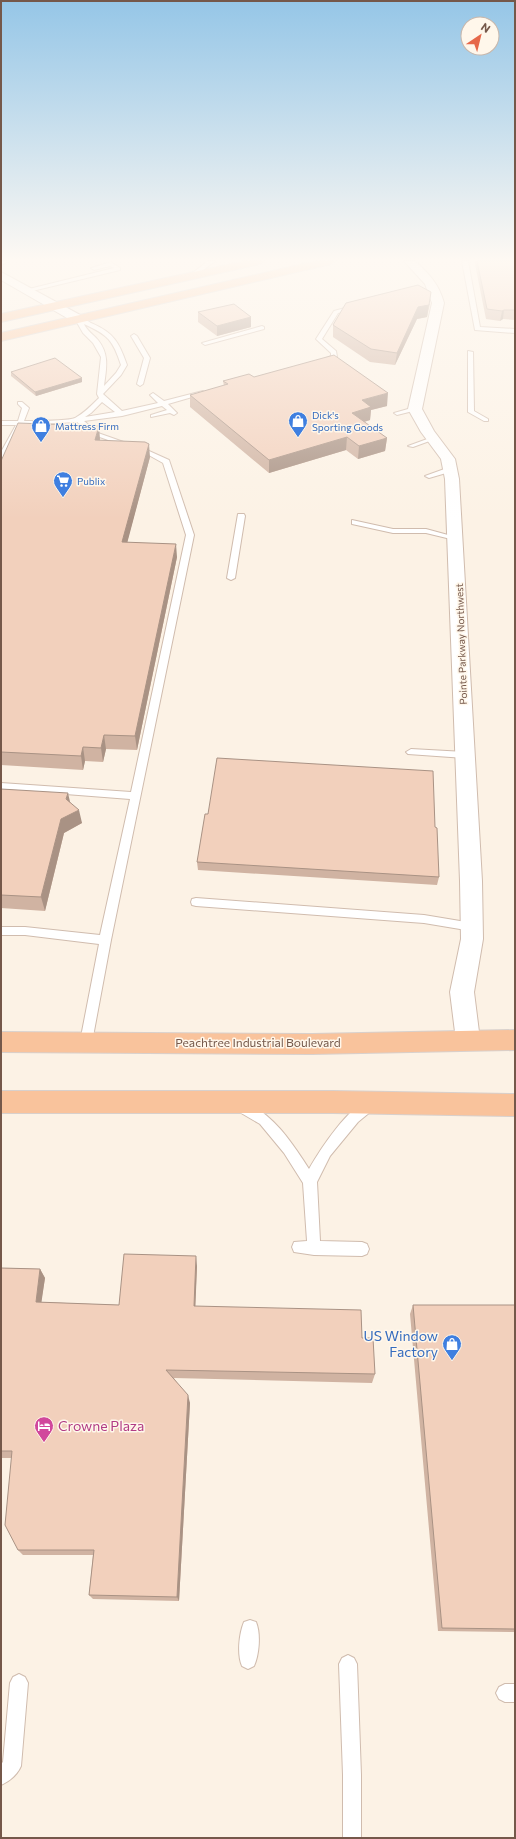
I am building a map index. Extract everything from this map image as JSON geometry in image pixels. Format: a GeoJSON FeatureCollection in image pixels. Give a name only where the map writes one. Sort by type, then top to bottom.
{"type":"FeatureCollection","features":[{"type":"Feature","properties":{"kind":"highway","name":"Peachtree Industrial Boulevard"},"geometry":{"type":"LineString","coordinates":[[1,1042],[312,1044],[515,1040]]}},
{"type":"Feature","properties":{"kind":"highway"},"geometry":{"type":"LineString","coordinates":[[1,1102],[374,1102],[515,1105]]}},
{"type":"Feature","properties":{"kind":"street"},"geometry":{"type":"LineString","coordinates":[[415,408],[428,347]]}},
{"type":"Feature","properties":{"kind":"street","name":"Pointe Parkway Northwest"},"geometry":{"type":"LineString","coordinates":[[415,408],[432,439],[448,459],[456,538],[472,927],[472,939],[462,992],[468,1040]]}},
{"type":"Feature","properties":{"kind":"lane"},"geometry":{"type":"LineString","coordinates":[[99,347],[104,357],[101,396]]}},
{"type":"Feature","properties":{"kind":"lane"},"geometry":{"type":"LineString","coordinates":[[59,423],[81,417],[89,412],[119,374],[124,365],[118,347]]}},
{"type":"Feature","properties":{"kind":"lane"},"geometry":{"type":"LineString","coordinates":[[140,347],[147,358],[140,384]]}},
{"type":"Feature","properties":{"kind":"lane"},"geometry":{"type":"LineString","coordinates":[[313,364],[334,357],[334,352],[328,347]]}},
{"type":"Feature","properties":{"kind":"lane"},"geometry":{"type":"LineString","coordinates":[[470,352],[471,412],[486,420]]}},
{"type":"Feature","properties":{"kind":"lane"},"geometry":{"type":"LineString","coordinates":[[1,423],[59,423],[122,414],[209,392]]}},
{"type":"Feature","properties":{"kind":"lane"},"geometry":{"type":"LineString","coordinates":[[153,395],[173,412],[153,416]]}},
{"type":"Feature","properties":{"kind":"lane"},"geometry":{"type":"LineString","coordinates":[[101,396],[122,414]]}},
{"type":"Feature","properties":{"kind":"lane"},"geometry":{"type":"LineString","coordinates":[[1,458],[20,424],[26,408],[20,403]]}},
{"type":"Feature","properties":{"kind":"lane"},"geometry":{"type":"LineString","coordinates":[[397,413],[415,408]]}},
{"type":"Feature","properties":{"kind":"lane"},"geometry":{"type":"LineString","coordinates":[[79,420],[96,434],[147,452],[166,462],[190,535],[105,940],[86,1042]]}},
{"type":"Feature","properties":{"kind":"lane"},"geometry":{"type":"LineString","coordinates":[[411,446],[432,439]]}},
{"type":"Feature","properties":{"kind":"lane"},"geometry":{"type":"LineString","coordinates":[[429,476],[450,469]]}},
{"type":"Feature","properties":{"kind":"lane"},"geometry":{"type":"LineString","coordinates":[[231,578],[241,516]]}},
{"type":"Feature","properties":{"kind":"lane"},"geometry":{"type":"LineString","coordinates":[[355,522],[393,531],[426,531],[456,538]]}},
{"type":"Feature","properties":{"kind":"lane"},"geometry":{"type":"LineString","coordinates":[[411,752],[465,756]]}},
{"type":"Feature","properties":{"kind":"lane"},"geometry":{"type":"LineString","coordinates":[[1,786],[135,796]]}},
{"type":"Feature","properties":{"kind":"lane"},"geometry":{"type":"LineString","coordinates":[[196,902],[424,919],[472,927]]}},
{"type":"Feature","properties":{"kind":"lane"},"geometry":{"type":"LineString","coordinates":[[1,931],[25,931],[105,940]]}},
{"type":"Feature","properties":{"kind":"lane"},"geometry":{"type":"LineString","coordinates":[[234,1102],[264,1120],[289,1149],[310,1180]]}},
{"type":"Feature","properties":{"kind":"lane"},"geometry":{"type":"LineString","coordinates":[[314,1248],[310,1180],[324,1152],[354,1118],[374,1102]]}},
{"type":"Feature","properties":{"kind":"lane"},"geometry":{"type":"LineString","coordinates":[[299,1247],[362,1249]]}},
{"type":"Feature","properties":{"kind":"lane"},"geometry":{"type":"LineString","coordinates":[[248,1660],[250,1628]]}},
{"type":"Feature","properties":{"kind":"lane"},"geometry":{"type":"LineString","coordinates":[[348,1664],[352,1838]]}},
{"type":"Feature","properties":{"kind":"lane"},"geometry":{"type":"LineString","coordinates":[[1,1776],[12,1766],[19,1683]]}},
{"type":"Feature","properties":{"kind":"building"},"geometry":{"type":"Polygon","coordinates":[[[368,347],[400,347],[397,353],[371,349],[368,347]]]}},
{"type":"Feature","properties":{"kind":"building"},"geometry":{"type":"Polygon","coordinates":[[[334,355],[388,393],[362,400],[371,407],[352,413],[387,438],[359,446],[347,437],[269,460],[190,395],[228,384],[223,381],[249,374],[254,377],[334,355]]]}},
{"type":"Feature","properties":{"kind":"building"},"geometry":{"type":"Polygon","coordinates":[[[55,358],[82,378],[35,392],[11,372],[55,358]]]}},
{"type":"Feature","properties":{"kind":"building"},"geometry":{"type":"Polygon","coordinates":[[[18,423],[99,426],[95,440],[145,442],[149,444],[122,542],[176,544],[135,736],[104,735],[101,748],[83,747],[81,756],[1,752],[1,461],[18,423]]]}},
{"type":"Feature","properties":{"kind":"building"},"geometry":{"type":"Polygon","coordinates":[[[217,758],[433,771],[439,877],[197,862],[205,814],[208,814],[217,758]]]}},
{"type":"Feature","properties":{"kind":"building"},"geometry":{"type":"Polygon","coordinates":[[[1,789],[68,793],[66,799],[79,810],[61,819],[41,897],[1,895],[1,789]]]}},
{"type":"Feature","properties":{"kind":"building","name":"Crowne Plaza"},"geometry":{"type":"Polygon","coordinates":[[[124,1254],[196,1256],[194,1306],[361,1310],[362,1338],[373,1338],[375,1374],[166,1370],[188,1395],[177,1597],[89,1595],[94,1550],[18,1550],[5,1525],[12,1451],[1,1451],[1,1268],[40,1269],[36,1302],[119,1305],[124,1254]]]}},
{"type":"Feature","properties":{"kind":"building"},"geometry":{"type":"Polygon","coordinates":[[[413,1305],[515,1305],[515,1629],[442,1628],[413,1305]]]}},
{"type":"Feature","properties":{"kind":"place","name":"Dick's Sporting Goods"},"geometry":{"type":"Point","coordinates":[298,438]}},
{"type":"Feature","properties":{"kind":"place","name":"Mattress Firm"},"geometry":{"type":"Point","coordinates":[41,443]}},
{"type":"Feature","properties":{"kind":"place","name":"Publix"},"geometry":{"type":"Point","coordinates":[63,498]}},
{"type":"Feature","properties":{"kind":"place","name":"US Window Factory"},"geometry":{"type":"Point","coordinates":[452,1361]}},
{"type":"Feature","properties":{"kind":"place","name":"Crowne Plaza"},"geometry":{"type":"Point","coordinates":[44,1443]}}]}
